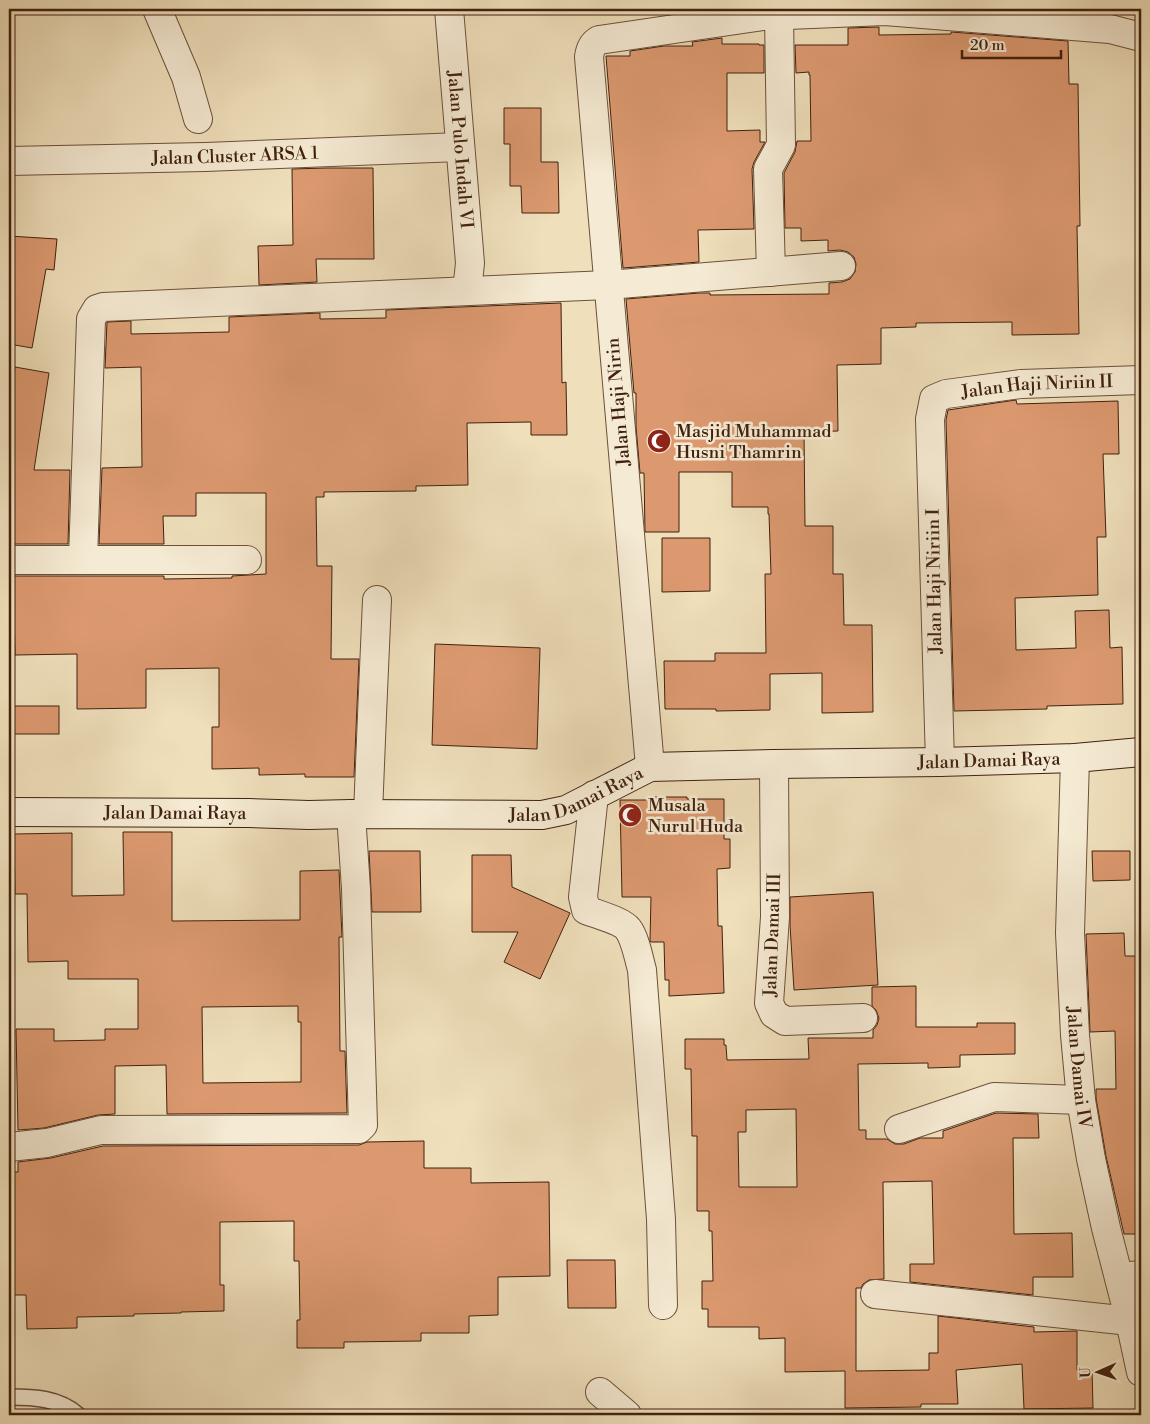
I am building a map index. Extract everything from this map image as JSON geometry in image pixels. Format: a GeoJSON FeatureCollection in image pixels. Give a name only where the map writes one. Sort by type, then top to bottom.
{"type":"FeatureCollection","features":[{"type":"Feature","properties":{"kind":"street","name":"Jalan Cluster ARSA 1"},"geometry":{"type":"LineString","coordinates":[[157,9],[186,78],[198,119]]}},
{"type":"Feature","properties":{"kind":"street","name":"Jalan Pulo Indah VI"},"geometry":{"type":"LineString","coordinates":[[449,9],[470,264],[465,290]]}},
{"type":"Feature","properties":{"kind":"street"},"geometry":{"type":"LineString","coordinates":[[771,272],[768,168],[781,145],[768,13],[885,11],[1110,29],[1141,37]]}},
{"type":"Feature","properties":{"kind":"street","name":"Jalan Haji Nirin"},"geometry":{"type":"LineString","coordinates":[[650,768],[589,57],[593,44],[599,40],[768,13]]}},
{"type":"Feature","properties":{"kind":"street","name":"Jalan Cluster ARSA 1"},"geometry":{"type":"LineString","coordinates":[[9,161],[214,157],[460,147]]}},
{"type":"Feature","properties":{"kind":"street"},"geometry":{"type":"LineString","coordinates":[[83,560],[91,319],[98,309],[113,306],[608,285],[841,266]]}},
{"type":"Feature","properties":{"kind":"street","name":"Jalan Haji Niriin II"},"geometry":{"type":"LineString","coordinates":[[934,399],[946,394],[1021,384],[1141,380]]}},
{"type":"Feature","properties":{"kind":"street","name":"Jalan Haji Niriin I"},"geometry":{"type":"LineString","coordinates":[[934,399],[930,419],[940,762]]}},
{"type":"Feature","properties":{"kind":"street"},"geometry":{"type":"LineString","coordinates":[[9,560],[247,560]]}},
{"type":"Feature","properties":{"kind":"street"},"geometry":{"type":"LineString","coordinates":[[9,1147],[47,1143],[101,1130],[361,1128],[363,1125],[356,909],[360,814],[377,600]]}},
{"type":"Feature","properties":{"kind":"street","name":"Jalan Damai Raya"},"geometry":{"type":"LineString","coordinates":[[9,812],[542,815],[566,810],[650,768],[1076,758],[1141,752]]}},
{"type":"Feature","properties":{"kind":"street","name":"Jalan Damai IV"},"geometry":{"type":"LineString","coordinates":[[1076,758],[1070,933],[1075,1035],[1081,1100],[1091,1159],[1130,1276],[1130,1321],[1141,1372]]}},
{"type":"Feature","properties":{"kind":"street","name":"Jalan Damai III"},"geometry":{"type":"LineString","coordinates":[[774,764],[774,917],[769,1003],[774,1014],[785,1021],[863,1018]]}},
{"type":"Feature","properties":{"kind":"street"},"geometry":{"type":"LineString","coordinates":[[594,795],[583,897],[586,910],[618,922],[628,928],[636,947],[642,970],[661,1219],[663,1305]]}},
{"type":"Feature","properties":{"kind":"street"},"geometry":{"type":"LineString","coordinates":[[899,1129],[994,1097],[1081,1100]]}},
{"type":"Feature","properties":{"kind":"street"},"geometry":{"type":"LineString","coordinates":[[875,1294],[1130,1321]]}},
{"type":"Feature","properties":{"kind":"street"},"geometry":{"type":"LineString","coordinates":[[600,1392],[627,1415]]}},
{"type":"Feature","properties":{"kind":"lane"},"geometry":{"type":"LineString","coordinates":[[9,1397],[32,1397],[52,1400],[70,1408],[78,1415]]}},
{"type":"Feature","properties":{"kind":"building"},"geometry":{"type":"Polygon","coordinates":[[[879,27],[879,35],[951,34],[951,32],[1068,41],[1069,84],[1078,84],[1080,226],[1077,226],[1079,334],[1012,335],[1012,322],[916,323],[916,327],[881,328],[881,364],[837,365],[838,431],[804,432],[805,526],[833,526],[833,574],[843,574],[844,625],[872,625],[873,712],[822,713],[822,673],[770,674],[770,710],[716,711],[716,709],[665,709],[664,661],[715,661],[715,653],[766,653],[765,574],[771,574],[769,514],[768,507],[732,507],[732,472],[679,472],[679,532],[645,532],[644,473],[640,473],[636,427],[636,393],[634,393],[626,299],[699,293],[710,293],[710,295],[829,294],[829,283],[850,279],[855,272],[856,264],[854,257],[848,252],[840,250],[828,251],[828,240],[801,241],[801,228],[785,228],[784,173],[795,152],[797,141],[811,141],[810,75],[809,72],[796,73],[795,45],[848,45],[848,28],[879,27]]]}},
{"type":"Feature","properties":{"kind":"building"},"geometry":{"type":"Polygon","coordinates":[[[722,38],[722,44],[764,45],[764,73],[727,73],[727,131],[760,130],[760,142],[765,142],[752,169],[754,229],[698,230],[699,262],[623,268],[606,56],[630,56],[630,51],[664,46],[693,46],[692,42],[722,38]]]}},
{"type":"Feature","properties":{"kind":"building"},"geometry":{"type":"Polygon","coordinates":[[[504,108],[541,108],[541,162],[558,162],[559,213],[522,213],[521,186],[510,186],[510,144],[504,144],[504,108]]]}},
{"type":"Feature","properties":{"kind":"building"},"geometry":{"type":"Polygon","coordinates":[[[373,168],[374,259],[316,259],[317,282],[259,285],[258,246],[293,245],[292,169],[373,168]]]}},
{"type":"Feature","properties":{"kind":"building"},"geometry":{"type":"Polygon","coordinates":[[[9,236],[57,239],[54,270],[46,269],[32,348],[9,344],[9,236]]]}},
{"type":"Feature","properties":{"kind":"building"},"geometry":{"type":"Polygon","coordinates":[[[561,303],[562,383],[566,382],[567,435],[531,435],[531,422],[467,423],[468,485],[416,486],[416,491],[324,492],[324,497],[316,497],[317,566],[332,566],[331,659],[359,659],[354,777],[305,777],[305,774],[259,775],[259,768],[212,769],[212,727],[219,727],[219,668],[146,669],[146,708],[77,709],[77,654],[15,655],[12,576],[164,576],[164,579],[232,578],[232,576],[266,574],[266,493],[196,493],[196,516],[163,516],[164,544],[99,544],[102,468],[142,467],[141,367],[105,368],[107,322],[131,321],[131,334],[229,332],[229,317],[320,313],[320,319],[386,318],[386,310],[561,303]]]}},
{"type":"Feature","properties":{"kind":"building"},"geometry":{"type":"Polygon","coordinates":[[[15,367],[49,373],[34,470],[70,470],[68,544],[11,544],[11,534],[9,534],[9,406],[15,367]]]}},
{"type":"Feature","properties":{"kind":"building"},"geometry":{"type":"Polygon","coordinates":[[[1016,400],[1017,404],[1118,401],[1119,454],[1103,454],[1106,537],[1097,537],[1098,595],[1015,598],[1016,650],[1076,648],[1075,611],[1109,610],[1110,648],[1122,647],[1123,704],[1047,706],[1047,709],[954,711],[946,420],[948,410],[1016,400]]]}},
{"type":"Feature","properties":{"kind":"building"},"geometry":{"type":"Polygon","coordinates":[[[662,538],[710,538],[710,591],[662,592],[662,538]]]}},
{"type":"Feature","properties":{"kind":"building"},"geometry":{"type":"Polygon","coordinates":[[[435,644],[540,648],[537,749],[432,745],[435,644]]]}},
{"type":"Feature","properties":{"kind":"building"},"geometry":{"type":"Polygon","coordinates":[[[9,706],[59,706],[59,734],[9,734],[9,706]]]}},
{"type":"Feature","properties":{"kind":"building"},"geometry":{"type":"Polygon","coordinates":[[[654,797],[724,799],[724,839],[730,839],[730,868],[717,869],[718,926],[722,926],[724,993],[669,996],[669,980],[665,980],[664,942],[650,941],[651,897],[622,897],[620,800],[654,800],[654,797]]]}},
{"type":"Feature","properties":{"kind":"building"},"geometry":{"type":"Polygon","coordinates":[[[123,832],[172,832],[172,921],[300,920],[300,871],[339,870],[342,937],[339,937],[340,1051],[345,1051],[347,1113],[167,1114],[166,1065],[115,1066],[115,1114],[98,1115],[44,1128],[18,1130],[16,1029],[54,1029],[54,1041],[105,1040],[105,1029],[138,1029],[138,979],[68,979],[68,961],[28,962],[27,894],[15,894],[14,834],[72,833],[72,896],[124,895],[123,832]],[[298,1006],[202,1007],[203,1083],[301,1082],[301,1022],[298,1022],[298,1006]]]}},
{"type":"Feature","properties":{"kind":"building"},"geometry":{"type":"Polygon","coordinates":[[[369,851],[420,851],[421,912],[372,912],[369,851]]]}},
{"type":"Feature","properties":{"kind":"building"},"geometry":{"type":"Polygon","coordinates":[[[1092,851],[1130,851],[1130,880],[1093,881],[1092,851]]]}},
{"type":"Feature","properties":{"kind":"building"},"geometry":{"type":"Polygon","coordinates":[[[472,855],[511,855],[512,887],[570,913],[540,979],[504,962],[518,932],[472,932],[472,855]]]}},
{"type":"Feature","properties":{"kind":"building"},"geometry":{"type":"Polygon","coordinates":[[[873,892],[878,985],[794,990],[790,897],[873,892]]]}},
{"type":"Feature","properties":{"kind":"building"},"geometry":{"type":"Polygon","coordinates":[[[1124,933],[1125,956],[1141,956],[1141,985],[1139,985],[1141,1045],[1141,1234],[1124,1234],[1106,1156],[1096,1098],[1096,1089],[1116,1089],[1115,1031],[1090,1032],[1086,934],[1124,933]]]}},
{"type":"Feature","properties":{"kind":"building"},"geometry":{"type":"Polygon","coordinates":[[[916,986],[916,1027],[977,1027],[977,1023],[1015,1023],[1015,1054],[960,1055],[960,1067],[928,1068],[928,1063],[858,1064],[859,1130],[866,1130],[866,1139],[887,1139],[895,1144],[904,1144],[920,1138],[943,1138],[943,1131],[996,1113],[1038,1114],[1039,1138],[1013,1138],[1014,1234],[1072,1233],[1073,1277],[1033,1277],[1033,1295],[910,1282],[910,1264],[934,1264],[932,1181],[883,1182],[884,1279],[869,1280],[861,1288],[856,1288],[856,1371],[929,1370],[929,1353],[938,1353],[938,1316],[1034,1327],[1034,1332],[1077,1331],[1077,1370],[1092,1370],[1093,1408],[1024,1409],[1022,1364],[956,1370],[958,1404],[921,1404],[921,1407],[845,1408],[845,1371],[785,1372],[785,1338],[759,1339],[759,1327],[708,1327],[708,1309],[702,1309],[702,1281],[713,1281],[712,1231],[709,1231],[709,1211],[697,1211],[697,1136],[692,1136],[691,1069],[685,1069],[685,1039],[724,1039],[727,1060],[809,1059],[808,1038],[873,1038],[873,1030],[879,1018],[872,1006],[872,987],[916,986]],[[796,1109],[746,1110],[746,1132],[738,1132],[739,1187],[797,1187],[796,1109]]]}},
{"type":"Feature","properties":{"kind":"building"},"geometry":{"type":"Polygon","coordinates":[[[424,1141],[424,1168],[471,1168],[471,1183],[549,1182],[550,1276],[498,1277],[498,1315],[469,1316],[469,1333],[421,1333],[421,1341],[344,1342],[344,1348],[297,1348],[297,1320],[300,1320],[299,1261],[294,1261],[294,1221],[220,1222],[220,1285],[224,1285],[224,1311],[77,1317],[77,1328],[27,1329],[26,1295],[9,1295],[9,1172],[18,1172],[18,1162],[51,1158],[103,1146],[359,1145],[367,1142],[424,1141]]]}},
{"type":"Feature","properties":{"kind":"building"},"geometry":{"type":"Polygon","coordinates":[[[567,1260],[615,1260],[616,1308],[568,1308],[567,1260]]]}},
{"type":"Feature","properties":{"kind":"place","name":"Masjid Muhammad Husni Thamrin"},"geometry":{"type":"Point","coordinates":[659,441]}},
{"type":"Feature","properties":{"kind":"place","name":"Musala Nurul Huda"},"geometry":{"type":"Point","coordinates":[630,815]}}]}
